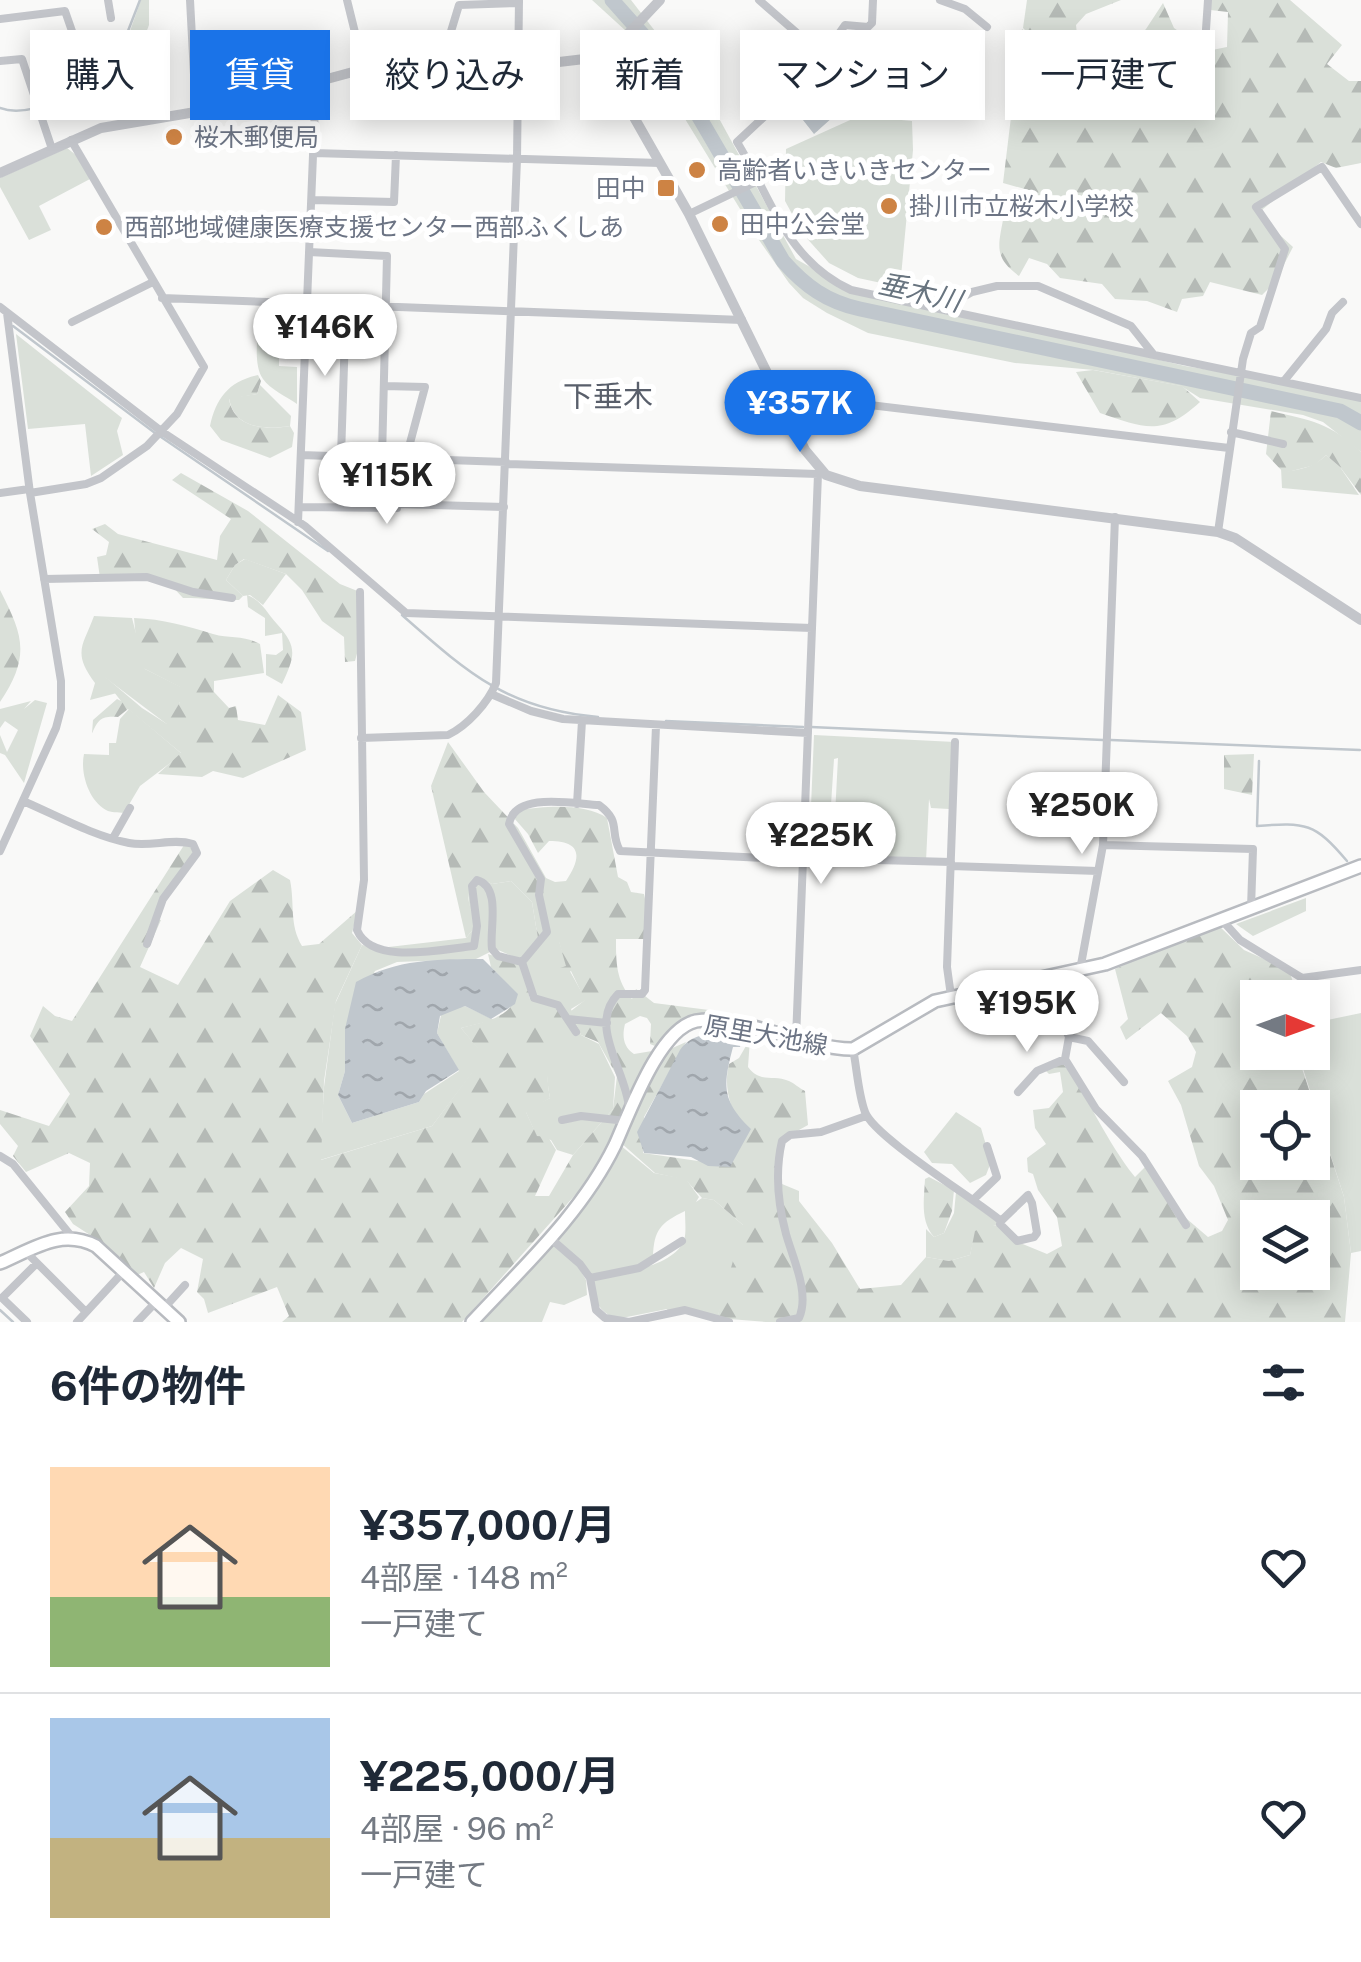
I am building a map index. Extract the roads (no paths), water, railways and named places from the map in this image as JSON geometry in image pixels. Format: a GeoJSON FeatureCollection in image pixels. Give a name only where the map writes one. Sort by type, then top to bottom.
{"type":"FeatureCollection","features":[{"type":"Feature","properties":{"kind":"main road","name":"原里大池線"},"geometry":{"type":"LineString","coordinates":[[472,1322],[550,1238],[594,1181],[669,1038],[691,1022],[730,1023],[853,1049],[911,1012],[951,996],[1080,971],[1361,866]]}},
{"type":"Feature","properties":{"kind":"main road"},"geometry":{"type":"LineString","coordinates":[[0,1263],[72,1236],[96,1246],[179,1322]]}},
{"type":"Feature","properties":{"kind":"street"},"geometry":{"type":"LineString","coordinates":[[108,0],[111,18]]}},
{"type":"Feature","properties":{"kind":"street"},"geometry":{"type":"LineString","coordinates":[[190,0],[192,30]]}},
{"type":"Feature","properties":{"kind":"street"},"geometry":{"type":"LineString","coordinates":[[347,0],[354,30]]}},
{"type":"Feature","properties":{"kind":"street"},"geometry":{"type":"LineString","coordinates":[[632,30],[660,0]]}},
{"type":"Feature","properties":{"kind":"street"},"geometry":{"type":"LineString","coordinates":[[759,0],[793,30]]}},
{"type":"Feature","properties":{"kind":"street"},"geometry":{"type":"LineString","coordinates":[[842,30],[845,25],[868,28],[872,23],[873,0]]}},
{"type":"Feature","properties":{"kind":"street"},"geometry":{"type":"LineString","coordinates":[[940,0],[965,9],[987,26]]}},
{"type":"Feature","properties":{"kind":"street"},"geometry":{"type":"LineString","coordinates":[[1206,30],[1208,0]]}},
{"type":"Feature","properties":{"kind":"street"},"geometry":{"type":"LineString","coordinates":[[452,30],[459,5],[518,2],[519,30]]}},
{"type":"Feature","properties":{"kind":"street"},"geometry":{"type":"LineString","coordinates":[[0,19],[65,11],[72,30]]}},
{"type":"Feature","properties":{"kind":"street"},"geometry":{"type":"LineString","coordinates":[[0,61],[22,59],[30,76]]}},
{"type":"Feature","properties":{"kind":"street"},"geometry":{"type":"LineString","coordinates":[[0,173],[100,128],[190,113]]}},
{"type":"Feature","properties":{"kind":"street"},"geometry":{"type":"LineString","coordinates":[[43,120],[52,149]]}},
{"type":"Feature","properties":{"kind":"street"},"geometry":{"type":"LineString","coordinates":[[298,522],[315,120]]}},
{"type":"Feature","properties":{"kind":"street"},"geometry":{"type":"LineString","coordinates":[[361,738],[448,736],[459,730],[496,683],[518,120]]}},
{"type":"Feature","properties":{"kind":"street"},"geometry":{"type":"LineString","coordinates":[[636,120],[689,214],[818,471],[796,1039]]}},
{"type":"Feature","properties":{"kind":"street"},"geometry":{"type":"LineString","coordinates":[[759,120],[736,142],[757,182],[806,261],[819,273],[851,290],[1240,376],[1361,398]]}},
{"type":"Feature","properties":{"kind":"street"},"geometry":{"type":"LineString","coordinates":[[0,494],[86,484],[101,478],[158,434],[194,390],[204,368],[70,140]]}},
{"type":"Feature","properties":{"kind":"street"},"geometry":{"type":"LineString","coordinates":[[314,153],[660,163]]}},
{"type":"Feature","properties":{"kind":"street"},"geometry":{"type":"LineString","coordinates":[[312,200],[394,202],[396,155]]}},
{"type":"Feature","properties":{"kind":"street"},"geometry":{"type":"LineString","coordinates":[[1218,532],[1240,376],[1251,333],[1260,327],[1284,250],[1256,207],[1322,168],[1361,224]]}},
{"type":"Feature","properties":{"kind":"street"},"geometry":{"type":"LineString","coordinates":[[689,214],[757,182]]}},
{"type":"Feature","properties":{"kind":"street"},"geometry":{"type":"LineString","coordinates":[[309,252],[388,256],[382,458]]}},
{"type":"Feature","properties":{"kind":"street"},"geometry":{"type":"LineString","coordinates":[[72,322],[153,282]]}},
{"type":"Feature","properties":{"kind":"street"},"geometry":{"type":"LineString","coordinates":[[942,310],[972,292],[998,286],[1038,286],[1131,326],[1154,354]]}},
{"type":"Feature","properties":{"kind":"street"},"geometry":{"type":"LineString","coordinates":[[162,298],[743,320]]}},
{"type":"Feature","properties":{"kind":"street"},"geometry":{"type":"LineString","coordinates":[[1284,381],[1326,329],[1342,302]]}},
{"type":"Feature","properties":{"kind":"street"},"geometry":{"type":"LineString","coordinates":[[342,456],[346,304]]}},
{"type":"Feature","properties":{"kind":"street"},"geometry":{"type":"LineString","coordinates":[[4,310],[158,434],[298,522],[406,612],[812,628]]}},
{"type":"Feature","properties":{"kind":"street"},"geometry":{"type":"LineString","coordinates":[[0,851],[56,728],[61,708],[61,682],[4,310]]}},
{"type":"Feature","properties":{"kind":"street"},"geometry":{"type":"LineString","coordinates":[[299,508],[397,508],[403,458],[426,387],[384,386]]}},
{"type":"Feature","properties":{"kind":"street"},"geometry":{"type":"LineString","coordinates":[[778,394],[1228,448]]}},
{"type":"Feature","properties":{"kind":"street"},"geometry":{"type":"LineString","coordinates":[[1230,432],[1283,444]]}},
{"type":"Feature","properties":{"kind":"street"},"geometry":{"type":"LineString","coordinates":[[301,455],[818,471],[860,486],[1218,532],[1235,538],[1361,620]]}},
{"type":"Feature","properties":{"kind":"street"},"geometry":{"type":"LineString","coordinates":[[397,504],[504,508]]}},
{"type":"Feature","properties":{"kind":"street"},"geometry":{"type":"LineString","coordinates":[[1080,971],[1103,845],[1115,517]]}},
{"type":"Feature","properties":{"kind":"street"},"geometry":{"type":"LineString","coordinates":[[44,579],[147,577],[193,592],[232,598]]}},
{"type":"Feature","properties":{"kind":"street"},"geometry":{"type":"LineString","coordinates":[[360,592],[364,880],[358,936],[378,951],[474,946],[477,926],[472,886],[476,880],[483,881],[488,886],[494,919],[492,949],[498,956],[522,962]]}},
{"type":"Feature","properties":{"kind":"street"},"geometry":{"type":"LineString","coordinates":[[491,694],[531,711],[582,722],[808,733]]}},
{"type":"Feature","properties":{"kind":"street"},"geometry":{"type":"LineString","coordinates":[[578,804],[582,722]]}},
{"type":"Feature","properties":{"kind":"street"},"geometry":{"type":"LineString","coordinates":[[562,1120],[581,1116],[628,1117],[629,1096],[605,1029],[612,999],[618,994],[642,994],[645,990],[656,726]]}},
{"type":"Feature","properties":{"kind":"street"},"geometry":{"type":"LineString","coordinates":[[951,996],[946,967],[955,742]]}},
{"type":"Feature","properties":{"kind":"street"},"geometry":{"type":"LineString","coordinates":[[23,801],[113,838],[146,842],[180,837],[194,844],[197,853],[163,899],[148,944]]}},
{"type":"Feature","properties":{"kind":"street"},"geometry":{"type":"LineString","coordinates":[[522,962],[547,932],[539,895],[541,879],[509,824],[511,813],[531,803],[599,804],[615,822],[620,851],[1098,871]]}},
{"type":"Feature","properties":{"kind":"street"},"geometry":{"type":"LineString","coordinates":[[113,838],[130,808]]}},
{"type":"Feature","properties":{"kind":"street"},"geometry":{"type":"LineString","coordinates":[[1103,845],[1253,849],[1251,908]]}},
{"type":"Feature","properties":{"kind":"street"},"geometry":{"type":"LineString","coordinates":[[1221,919],[1240,940],[1302,978],[1361,970]]}},
{"type":"Feature","properties":{"kind":"street"},"geometry":{"type":"LineString","coordinates":[[522,962],[534,998],[558,1005],[576,1032]]}},
{"type":"Feature","properties":{"kind":"street"},"geometry":{"type":"LineString","coordinates":[[1044,979],[1069,1037],[1065,1059],[1096,1109],[1142,1156],[1186,1224]]}},
{"type":"Feature","properties":{"kind":"street"},"geometry":{"type":"LineString","coordinates":[[568,1019],[606,1023]]}},
{"type":"Feature","properties":{"kind":"street"},"geometry":{"type":"LineString","coordinates":[[1069,1037],[1088,1040],[1124,1082]]}},
{"type":"Feature","properties":{"kind":"street"},"geometry":{"type":"LineString","coordinates":[[853,1049],[866,1116],[931,1173],[974,1199],[1016,1241],[1037,1233],[1028,1195],[1000,1221]]}},
{"type":"Feature","properties":{"kind":"street"},"geometry":{"type":"LineString","coordinates":[[1018,1092],[1036,1071],[1065,1059]]}},
{"type":"Feature","properties":{"kind":"street"},"geometry":{"type":"LineString","coordinates":[[780,1322],[798,1318],[802,1310],[799,1278],[778,1188],[782,1141],[790,1135],[820,1132],[866,1116]]}},
{"type":"Feature","properties":{"kind":"street"},"geometry":{"type":"LineString","coordinates":[[974,1199],[997,1177],[987,1146]]}},
{"type":"Feature","properties":{"kind":"street"},"geometry":{"type":"LineString","coordinates":[[0,1156],[13,1164],[72,1236]]}},
{"type":"Feature","properties":{"kind":"street"},"geometry":{"type":"LineString","coordinates":[[550,1238],[590,1278],[596,1310],[605,1318],[629,1322],[685,1310],[699,1317],[729,1322]]}},
{"type":"Feature","properties":{"kind":"street"},"geometry":{"type":"LineString","coordinates":[[590,1278],[639,1268],[682,1241]]}},
{"type":"Feature","properties":{"kind":"street"},"geometry":{"type":"LineString","coordinates":[[26,1252],[86,1312]]}},
{"type":"Feature","properties":{"kind":"street"},"geometry":{"type":"LineString","coordinates":[[27,1322],[2,1298],[37,1263]]}},
{"type":"Feature","properties":{"kind":"street"},"geometry":{"type":"LineString","coordinates":[[77,1322],[124,1271]]}},
{"type":"Feature","properties":{"kind":"street"},"geometry":{"type":"LineString","coordinates":[[138,1322],[185,1284]]}},
{"type":"Feature","properties":{"kind":"water"},"geometry":{"type":"Polygon","coordinates":[[[803,120],[830,120],[814,134],[803,120]]]}},
{"type":"Feature","properties":{"kind":"water"},"geometry":{"type":"Polygon","coordinates":[[[483,959],[518,994],[515,1004],[491,1019],[465,1006],[440,1016],[437,1033],[459,1070],[426,1091],[419,1102],[352,1123],[338,1095],[345,1071],[345,1029],[356,982],[402,965],[483,959]]]}},
{"type":"Feature","properties":{"kind":"water"},"geometry":{"type":"Polygon","coordinates":[[[721,1032],[743,1036],[740,1047],[733,1047],[726,1082],[729,1100],[751,1129],[730,1167],[708,1166],[691,1157],[644,1153],[637,1132],[680,1050],[693,1039],[721,1032]]]}},
{"type":"Feature","properties":{"kind":"waterway"},"geometry":{"type":"LineString","coordinates":[[0,108],[28,110],[60,100],[114,67],[140,0]]}},
{"type":"Feature","properties":{"kind":"waterway","name":"垂木川"},"geometry":{"type":"LineString","coordinates":[[612,0],[667,62],[783,261],[827,297],[860,309],[1340,411],[1361,423]]}},
{"type":"Feature","properties":{"kind":"waterway"},"geometry":{"type":"LineString","coordinates":[[13,326],[155,433]]}},
{"type":"Feature","properties":{"kind":"waterway"},"geometry":{"type":"LineString","coordinates":[[161,437],[328,551]]}},
{"type":"Feature","properties":{"kind":"waterway"},"geometry":{"type":"LineString","coordinates":[[402,615],[469,671],[513,697],[566,713],[598,717]]}},
{"type":"Feature","properties":{"kind":"waterway"},"geometry":{"type":"LineString","coordinates":[[666,721],[803,727]]}},
{"type":"Feature","properties":{"kind":"waterway"},"geometry":{"type":"LineString","coordinates":[[811,727],[1103,740]]}},
{"type":"Feature","properties":{"kind":"waterway"},"geometry":{"type":"LineString","coordinates":[[1111,740],[1360,750]]}},
{"type":"Feature","properties":{"kind":"waterway"},"geometry":{"type":"LineString","coordinates":[[1259,761],[1257,826],[1287,824],[1308,828],[1326,839],[1347,861]]}},
{"type":"Feature","properties":{"kind":"waterway"},"geometry":{"type":"LineString","coordinates":[[0,1310],[13,1322]]}},
{"type":"Feature","properties":{"kind":"place","name":"桜木郵便局"},"geometry":{"type":"Point","coordinates":[174,137]}},
{"type":"Feature","properties":{"kind":"place","name":"高齢者いきいきセンター"},"geometry":{"type":"Point","coordinates":[697,170]}},
{"type":"Feature","properties":{"kind":"place","name":"田中"},"geometry":{"type":"Point","coordinates":[666,188]}},
{"type":"Feature","properties":{"kind":"place","name":"掛川市立桜木小学校"},"geometry":{"type":"Point","coordinates":[889,206]}},
{"type":"Feature","properties":{"kind":"place","name":"田中公会堂"},"geometry":{"type":"Point","coordinates":[720,224]}},
{"type":"Feature","properties":{"kind":"place","name":"西部地域健康医療支援センター西部ふくしあ"},"geometry":{"type":"Point","coordinates":[104,227]}},
{"type":"Feature","properties":{"kind":"district","name":"下垂木"},"geometry":{"type":"Point","coordinates":[608,397]}}]}
